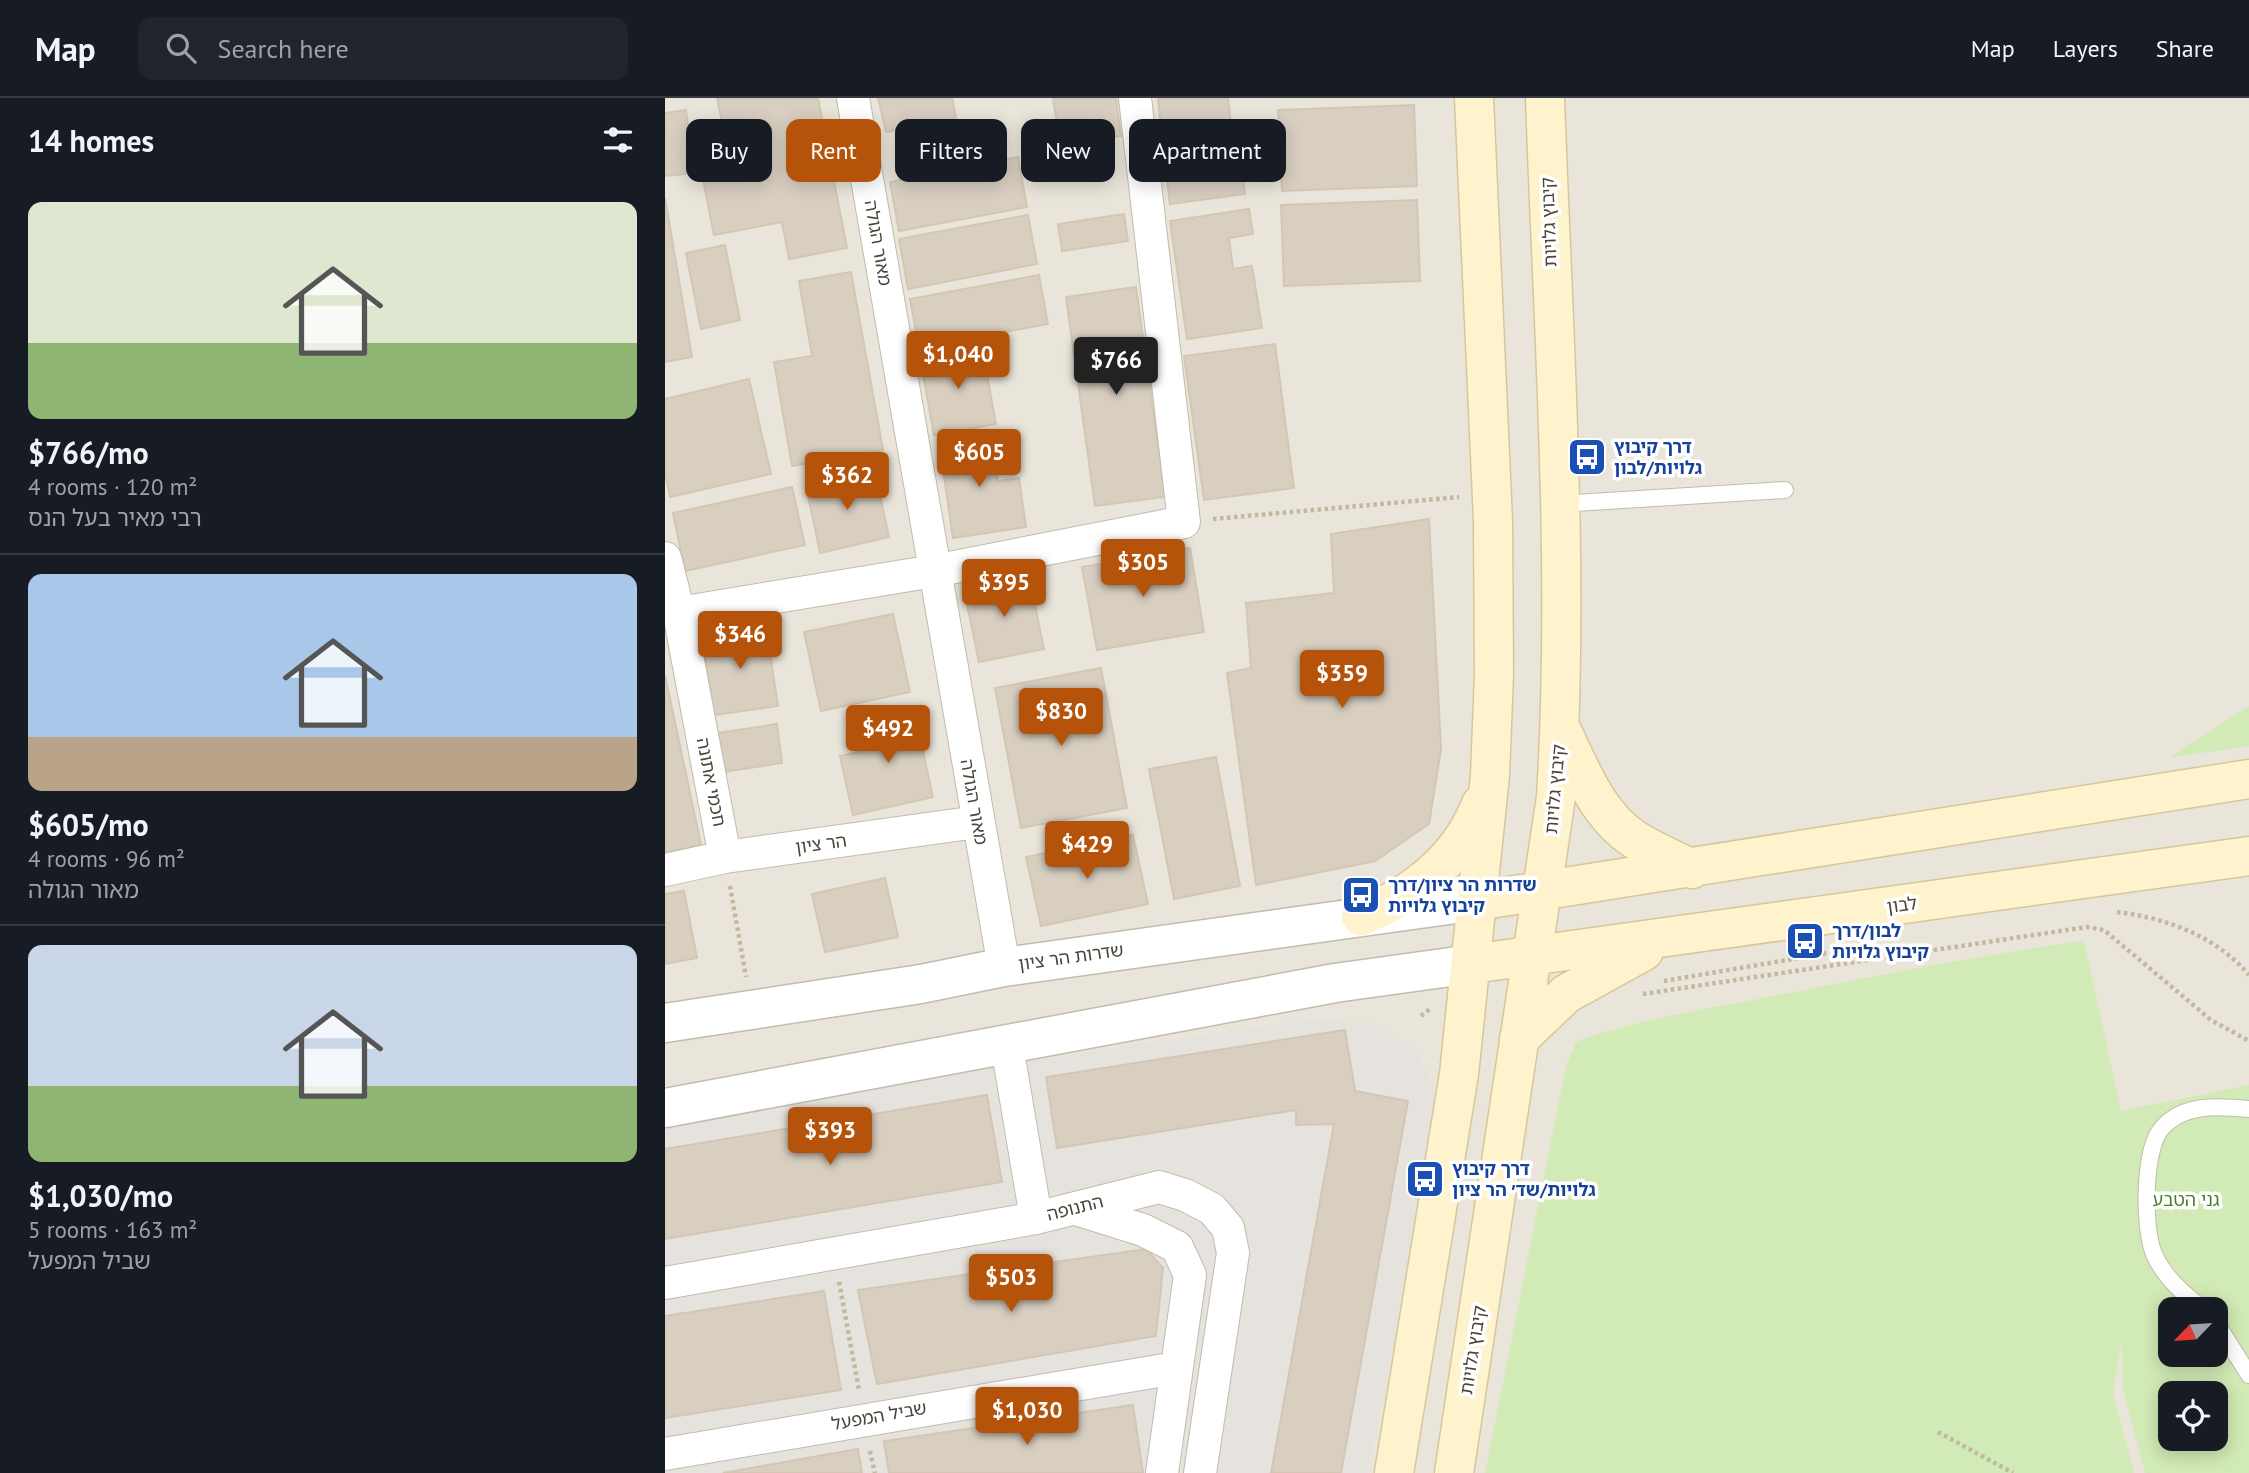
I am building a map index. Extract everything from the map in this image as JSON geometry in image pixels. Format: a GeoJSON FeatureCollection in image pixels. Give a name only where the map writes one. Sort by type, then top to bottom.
{"type":"FeatureCollection","features":[{"type":"Feature","properties":{"kind":"main road"},"geometry":{"type":"LineString","coordinates":[[1394,1473],[1459,1074],[1490,775],[1494,675],[1493,521],[1474,98]]}},
{"type":"Feature","properties":{"kind":"main road","name":"קיבוץ גלויות"},"geometry":{"type":"LineString","coordinates":[[1454,1473],[1556,797],[1560,727],[1559,504],[1545,98]]}},
{"type":"Feature","properties":{"kind":"main road"},"geometry":{"type":"LineString","coordinates":[[1560,727],[1591,790],[1612,819],[1633,839],[1692,869]]}},
{"type":"Feature","properties":{"kind":"main road"},"geometry":{"type":"LineString","coordinates":[[1361,916],[1409,894],[1450,856],[1469,831],[1490,775]]}},
{"type":"Feature","properties":{"kind":"main road"},"geometry":{"type":"LineString","coordinates":[[1478,901],[1543,893],[2249,779]]}},
{"type":"Feature","properties":{"kind":"main road","name":"לבון"},"geometry":{"type":"LineString","coordinates":[[1472,964],[2249,856]]}},
{"type":"Feature","properties":{"kind":"main road"},"geometry":{"type":"LineString","coordinates":[[1519,1039],[1566,994],[1587,980],[1682,935]]}},
{"type":"Feature","properties":{"kind":"street","name":"מאור הגולה"},"geometry":{"type":"LineString","coordinates":[[853,98],[933,571],[1004,967]]}},
{"type":"Feature","properties":{"kind":"street"},"geometry":{"type":"LineString","coordinates":[[679,613],[933,571],[1184,522],[1135,98]]}},
{"type":"Feature","properties":{"kind":"street","name":"חכמי אתונה"},"geometry":{"type":"LineString","coordinates":[[665,558],[679,613],[725,857]]}},
{"type":"Feature","properties":{"kind":"street","name":"הר ציון"},"geometry":{"type":"LineString","coordinates":[[665,870],[725,857],[977,822]]}},
{"type":"Feature","properties":{"kind":"street","name":"שדרות הר ציון"},"geometry":{"type":"LineString","coordinates":[[665,1023],[921,984],[1004,967],[1478,901]]}},
{"type":"Feature","properties":{"kind":"street"},"geometry":{"type":"LineString","coordinates":[[665,1108],[1335,983],[1472,964]]}},
{"type":"Feature","properties":{"kind":"street"},"geometry":{"type":"LineString","coordinates":[[1007,1046],[1036,1218]]}},
{"type":"Feature","properties":{"kind":"street","name":"התנופה"},"geometry":{"type":"LineString","coordinates":[[665,1283],[1036,1218],[1159,1187],[1185,1195],[1212,1209],[1229,1228],[1233,1253],[1200,1473]]}},
{"type":"Feature","properties":{"kind":"street"},"geometry":{"type":"LineString","coordinates":[[1076,1209],[1143,1230],[1177,1247],[1190,1275],[1162,1473]]}},
{"type":"Feature","properties":{"kind":"street","name":"שביל המפעל"},"geometry":{"type":"LineString","coordinates":[[665,1454],[1176,1368]]}},
{"type":"Feature","properties":{"kind":"lane"},"geometry":{"type":"LineString","coordinates":[[1559,504],[1785,490]]}},
{"type":"Feature","properties":{"kind":"lane"},"geometry":{"type":"LineString","coordinates":[[2190,1297],[2171,1281],[2149,1241],[2148,1173],[2152,1147],[2162,1128],[2190,1111],[2211,1107],[2249,1109]]}},
{"type":"Feature","properties":{"kind":"lane"},"geometry":{"type":"LineString","coordinates":[[2228,1342],[2249,1375]]}},
{"type":"Feature","properties":{"kind":"path"},"geometry":{"type":"LineString","coordinates":[[1184,522],[1471,496]]}},
{"type":"Feature","properties":{"kind":"path"},"geometry":{"type":"LineString","coordinates":[[725,857],[751,1008]]}},
{"type":"Feature","properties":{"kind":"path"},"geometry":{"type":"LineString","coordinates":[[2112,911],[2148,916],[2184,928],[2226,955],[2249,975]]}},
{"type":"Feature","properties":{"kind":"path"},"geometry":{"type":"LineString","coordinates":[[1639,994],[2087,927],[2104,930],[2211,1020],[2249,1041]]}},
{"type":"Feature","properties":{"kind":"path"},"geometry":{"type":"LineString","coordinates":[[1660,981],[1839,951]]}},
{"type":"Feature","properties":{"kind":"path"},"geometry":{"type":"LineString","coordinates":[[1938,1432],[2013,1473]]}},
{"type":"Feature","properties":{"kind":"shaded area"},"geometry":{"type":"Polygon","coordinates":[[[665,98],[2249,98],[2249,1473],[665,1473],[665,98]]]}},
{"type":"Feature","properties":{"kind":"shaded area"},"geometry":{"type":"Polygon","coordinates":[[[1317,1019],[1376,1024],[1416,1048],[1435,1093],[1425,1193],[1367,1473],[665,1473],[665,1114],[1317,1019]]]}},
{"type":"Feature","properties":{"kind":"green space"},"geometry":{"type":"Polygon","coordinates":[[[2249,706],[2249,746],[2168,758],[2249,706]]]}},
{"type":"Feature","properties":{"kind":"green space","name":"גני הטבע"},"geometry":{"type":"Polygon","coordinates":[[[2084,941],[2121,1111],[2249,1085],[2249,1473],[2145,1473],[2122,1386],[2122,1339],[2113,1393],[2134,1473],[1485,1473],[1566,1067],[1576,1042],[1601,1033],[1679,1014],[1934,965],[2084,941]]]}},
{"type":"Feature","properties":{"kind":"building"},"geometry":{"type":"Polygon","coordinates":[[[717,98],[818,98],[822,119],[786,119],[786,182],[834,182],[847,248],[789,259],[782,222],[714,235],[704,182],[772,182],[772,119],[721,119],[717,98]]]}},
{"type":"Feature","properties":{"kind":"building"},"geometry":{"type":"Polygon","coordinates":[[[878,98],[952,98],[956,118],[895,119],[895,130],[886,132],[878,98]]]}},
{"type":"Feature","properties":{"kind":"building"},"geometry":{"type":"Polygon","coordinates":[[[1053,98],[1116,98],[1121,136],[1115,137],[1115,119],[1056,119],[1053,98]]]}},
{"type":"Feature","properties":{"kind":"building"},"geometry":{"type":"Polygon","coordinates":[[[1158,98],[1228,98],[1230,119],[1160,119],[1158,98]]]}},
{"type":"Feature","properties":{"kind":"building"},"geometry":{"type":"Polygon","coordinates":[[[1414,105],[1417,186],[1282,191],[1282,182],[1286,182],[1286,119],[1278,119],[1278,110],[1414,105]]]}},
{"type":"Feature","properties":{"kind":"building"},"geometry":{"type":"Polygon","coordinates":[[[686,110],[686,174],[665,176],[665,113],[686,110]]]}},
{"type":"Feature","properties":{"kind":"building"},"geometry":{"type":"Polygon","coordinates":[[[1018,157],[1027,207],[899,231],[890,182],[1007,182],[1007,159],[1018,157]]]}},
{"type":"Feature","properties":{"kind":"building"},"geometry":{"type":"Polygon","coordinates":[[[1167,182],[1244,182],[1245,194],[1170,204],[1167,182]]]}},
{"type":"Feature","properties":{"kind":"building"},"geometry":{"type":"Polygon","coordinates":[[[665,198],[692,357],[665,362],[665,198]]]}},
{"type":"Feature","properties":{"kind":"building"},"geometry":{"type":"Polygon","coordinates":[[[1417,200],[1420,281],[1284,286],[1281,205],[1417,200]]]}},
{"type":"Feature","properties":{"kind":"building"},"geometry":{"type":"Polygon","coordinates":[[[1249,209],[1253,234],[1229,238],[1233,269],[1252,266],[1262,328],[1187,339],[1170,221],[1249,209]]]}},
{"type":"Feature","properties":{"kind":"building"},"geometry":{"type":"Polygon","coordinates":[[[1124,214],[1128,241],[1062,251],[1058,224],[1124,214]]]}},
{"type":"Feature","properties":{"kind":"building"},"geometry":{"type":"Polygon","coordinates":[[[1028,215],[1037,264],[908,289],[899,239],[1028,215]]]}},
{"type":"Feature","properties":{"kind":"building"},"geometry":{"type":"Polygon","coordinates":[[[725,245],[740,320],[701,329],[686,253],[725,245]]]}},
{"type":"Feature","properties":{"kind":"building"},"geometry":{"type":"Polygon","coordinates":[[[851,272],[883,450],[792,466],[774,362],[812,356],[799,281],[851,272]]]}},
{"type":"Feature","properties":{"kind":"building"},"geometry":{"type":"Polygon","coordinates":[[[1039,275],[1048,324],[919,348],[910,299],[1039,275]]]}},
{"type":"Feature","properties":{"kind":"building"},"geometry":{"type":"Polygon","coordinates":[[[1136,287],[1165,497],[1095,506],[1066,297],[1136,287]]]}},
{"type":"Feature","properties":{"kind":"building"},"geometry":{"type":"Polygon","coordinates":[[[1275,344],[1294,488],[1204,500],[1184,356],[1275,344]]]}},
{"type":"Feature","properties":{"kind":"building"},"geometry":{"type":"Polygon","coordinates":[[[982,347],[996,424],[934,435],[920,358],[982,347]]]}},
{"type":"Feature","properties":{"kind":"building"},"geometry":{"type":"Polygon","coordinates":[[[749,379],[771,474],[670,497],[665,473],[665,399],[749,379]]]}},
{"type":"Feature","properties":{"kind":"building"},"geometry":{"type":"Polygon","coordinates":[[[990,434],[998,481],[1019,478],[1026,527],[953,538],[939,442],[990,434]]]}},
{"type":"Feature","properties":{"kind":"building"},"geometry":{"type":"Polygon","coordinates":[[[875,472],[889,537],[820,553],[806,486],[875,472]]]}},
{"type":"Feature","properties":{"kind":"building"},"geometry":{"type":"Polygon","coordinates":[[[792,487],[805,545],[685,571],[673,513],[792,487]]]}},
{"type":"Feature","properties":{"kind":"building"},"geometry":{"type":"Polygon","coordinates":[[[1429,519],[1441,749],[1429,824],[1375,861],[1256,885],[1227,673],[1251,668],[1246,603],[1334,593],[1331,534],[1429,519]]]}},
{"type":"Feature","properties":{"kind":"building"},"geometry":{"type":"Polygon","coordinates":[[[1190,548],[1204,632],[1097,650],[1082,567],[1190,548]]]}},
{"type":"Feature","properties":{"kind":"building"},"geometry":{"type":"Polygon","coordinates":[[[1029,576],[1044,649],[979,662],[964,590],[1029,576]]]}},
{"type":"Feature","properties":{"kind":"building"},"geometry":{"type":"Polygon","coordinates":[[[893,614],[910,692],[821,711],[804,632],[893,614]]]}},
{"type":"Feature","properties":{"kind":"building"},"geometry":{"type":"Polygon","coordinates":[[[766,627],[778,706],[714,715],[702,636],[766,627]]]}},
{"type":"Feature","properties":{"kind":"building"},"geometry":{"type":"Polygon","coordinates":[[[1101,668],[1127,808],[1021,828],[995,688],[1101,668]]]}},
{"type":"Feature","properties":{"kind":"building"},"geometry":{"type":"Polygon","coordinates":[[[665,675],[701,845],[665,853],[665,675]]]}},
{"type":"Feature","properties":{"kind":"building"},"geometry":{"type":"Polygon","coordinates":[[[914,710],[933,797],[853,815],[840,756],[868,750],[862,721],[914,710]]]}},
{"type":"Feature","properties":{"kind":"building"},"geometry":{"type":"Polygon","coordinates":[[[777,724],[782,763],[723,772],[717,733],[777,724]]]}},
{"type":"Feature","properties":{"kind":"building"},"geometry":{"type":"Polygon","coordinates":[[[1216,757],[1240,886],[1174,899],[1149,769],[1216,757]]]}},
{"type":"Feature","properties":{"kind":"building"},"geometry":{"type":"Polygon","coordinates":[[[1133,835],[1148,904],[1041,926],[1026,857],[1133,835]]]}},
{"type":"Feature","properties":{"kind":"building"},"geometry":{"type":"Polygon","coordinates":[[[885,878],[898,937],[825,952],[812,894],[885,878]]]}},
{"type":"Feature","properties":{"kind":"building"},"geometry":{"type":"Polygon","coordinates":[[[684,891],[697,958],[665,964],[665,894],[684,891]]]}},
{"type":"Feature","properties":{"kind":"building"},"geometry":{"type":"Polygon","coordinates":[[[1345,1030],[1355,1091],[1408,1101],[1341,1473],[1271,1473],[1334,1124],[1296,1125],[1296,1110],[1057,1148],[1046,1077],[1345,1030]]]}},
{"type":"Feature","properties":{"kind":"building"},"geometry":{"type":"Polygon","coordinates":[[[987,1095],[1002,1182],[665,1239],[665,1149],[987,1095]]]}},
{"type":"Feature","properties":{"kind":"building"},"geometry":{"type":"Polygon","coordinates":[[[1146,1249],[1163,1268],[1156,1336],[877,1384],[858,1290],[1146,1249]]]}},
{"type":"Feature","properties":{"kind":"building"},"geometry":{"type":"Polygon","coordinates":[[[824,1291],[841,1390],[665,1418],[665,1316],[824,1291]]]}},
{"type":"Feature","properties":{"kind":"building"},"geometry":{"type":"Polygon","coordinates":[[[1133,1405],[1143,1473],[889,1473],[884,1441],[1133,1405]]]}},
{"type":"Feature","properties":{"kind":"building"},"geometry":{"type":"Polygon","coordinates":[[[858,1449],[862,1473],[723,1473],[858,1449]]]}},
{"type":"Feature","properties":{"kind":"place","name":"דרך קיבוץ גלויות/לבון"},"geometry":{"type":"Point","coordinates":[1587,457]}},
{"type":"Feature","properties":{"kind":"place","name":"שדרות הר ציון/דרך קיבוץ גלויות"},"geometry":{"type":"Point","coordinates":[1361,895]}},
{"type":"Feature","properties":{"kind":"place","name":"לבון/דרך קיבוץ גלויות"},"geometry":{"type":"Point","coordinates":[1805,941]}},
{"type":"Feature","properties":{"kind":"place","name":"דרך קיבוץ גלויות/שד׳ הר ציון"},"geometry":{"type":"Point","coordinates":[1425,1179]}}]}
